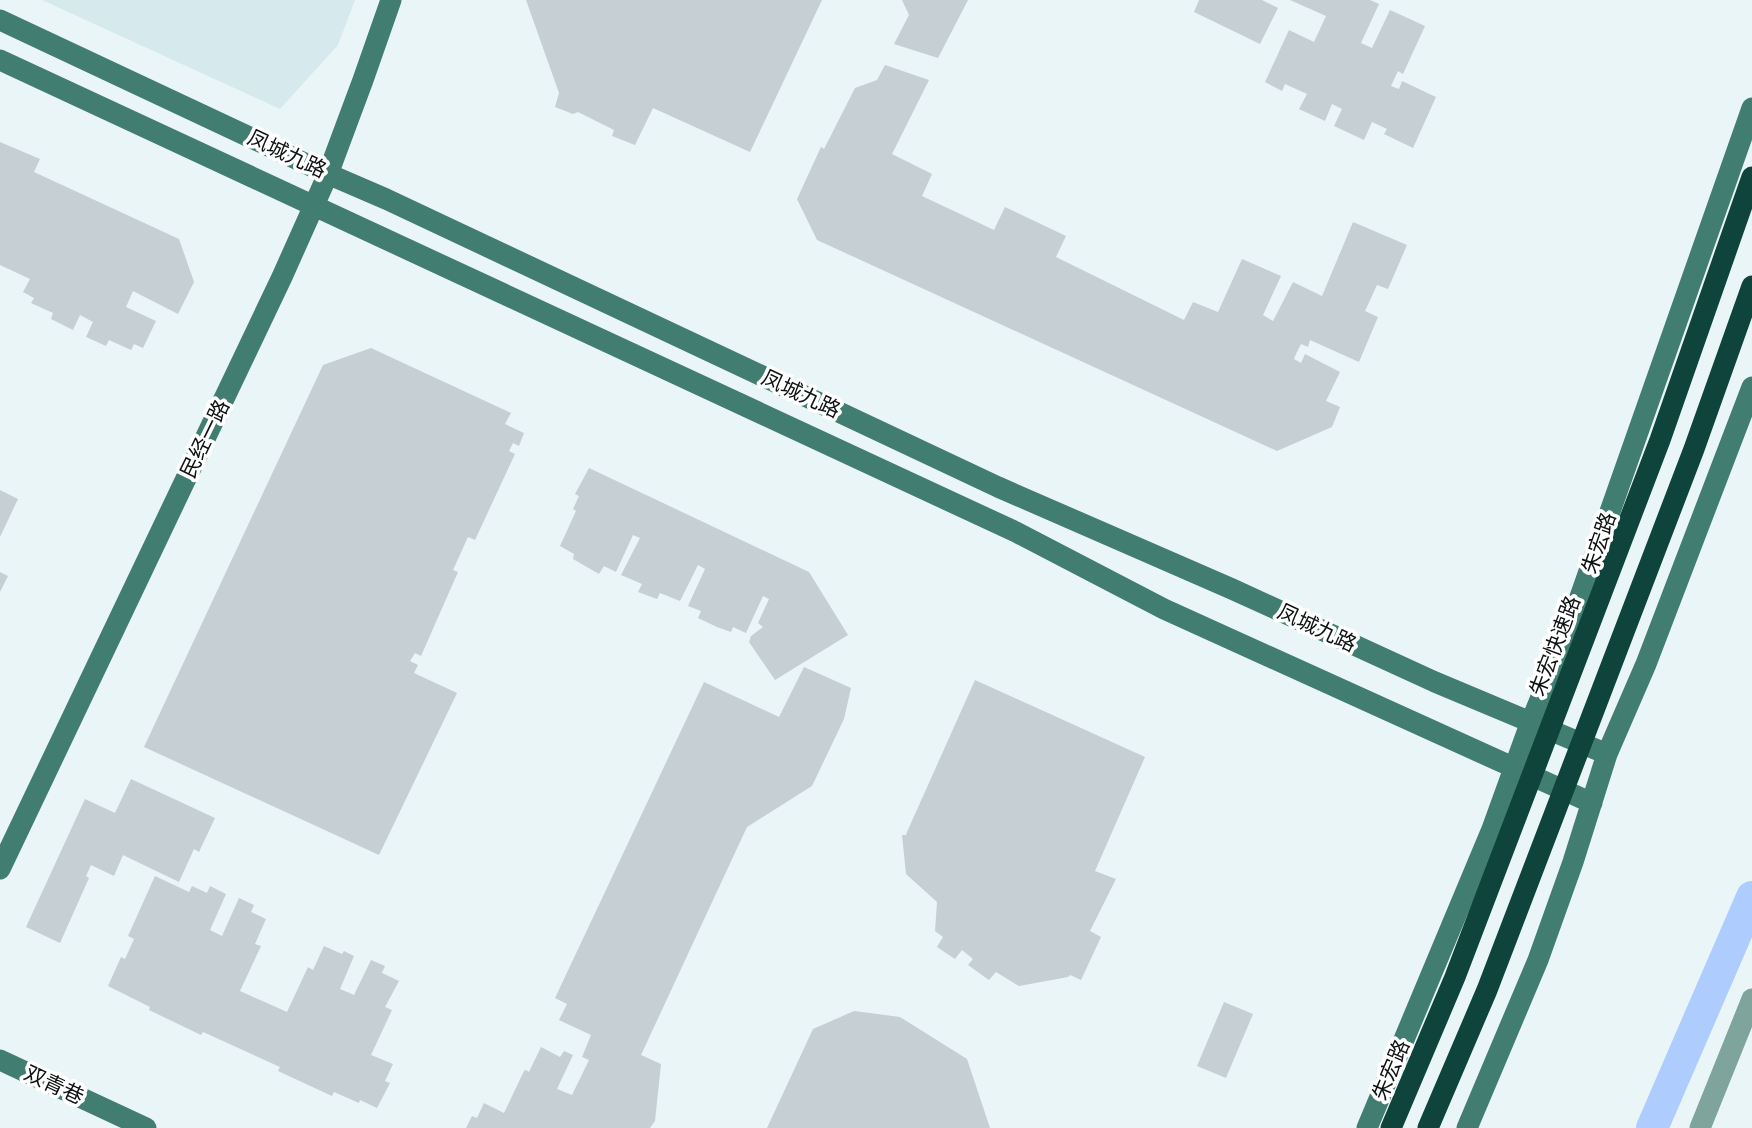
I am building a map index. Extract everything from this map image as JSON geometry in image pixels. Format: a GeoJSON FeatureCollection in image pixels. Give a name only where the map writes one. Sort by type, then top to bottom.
{"type":"FeatureCollection","features":[{"type":"Feature","properties":{"kind":"highway","name":"朱宏快速路"},"geometry":{"type":"LineString","coordinates":[[1391,1128],[1455,977],[1645,478],[1752,177]]}},
{"type":"Feature","properties":{"kind":"highway"},"geometry":{"type":"LineString","coordinates":[[1428,1128],[1492,977],[1694,449],[1752,286]]}},
{"type":"Feature","properties":{"kind":"street","name":"民经一路"},"geometry":{"type":"LineString","coordinates":[[0,869],[328,174],[391,0]]}},
{"type":"Feature","properties":{"kind":"street","name":"凤城九路"},"geometry":{"type":"LineString","coordinates":[[0,20],[998,487],[1530,724],[1607,754]]}},
{"type":"Feature","properties":{"kind":"street","name":"凤城九路"},"geometry":{"type":"LineString","coordinates":[[0,60],[1016,532],[1164,609],[1592,803]]}},
{"type":"Feature","properties":{"kind":"street","name":"朱宏路"},"geometry":{"type":"LineString","coordinates":[[1367,1128],[1492,829],[1530,724],[1573,618],[1752,108]]}},
{"type":"Feature","properties":{"kind":"street"},"geometry":{"type":"LineString","coordinates":[[1467,1128],[1538,960],[1607,754],[1646,664],[1752,387]]}},
{"type":"Feature","properties":{"kind":"street"},"geometry":{"type":"LineString","coordinates":[[1700,1128],[1752,999]]}},
{"type":"Feature","properties":{"kind":"street","name":"双青巷"},"geometry":{"type":"LineString","coordinates":[[0,1060],[146,1128]]}},
{"type":"Feature","properties":{"kind":"shaded area"},"geometry":{"type":"Polygon","coordinates":[[[42,0],[355,0],[338,45],[280,109],[42,0]]]}},
{"type":"Feature","properties":{"kind":"building"},"geometry":{"type":"Polygon","coordinates":[[[526,0],[822,0],[750,152],[653,108],[635,145],[612,136],[614,130],[578,112],[573,114],[555,107],[559,93],[526,0]]]}},
{"type":"Feature","properties":{"kind":"building"},"geometry":{"type":"Polygon","coordinates":[[[902,0],[968,0],[938,58],[894,44],[909,15],[902,0]]]}},
{"type":"Feature","properties":{"kind":"building"},"geometry":{"type":"Polygon","coordinates":[[[1199,0],[1262,0],[1278,8],[1260,44],[1194,12],[1199,0]]]}},
{"type":"Feature","properties":{"kind":"building"},"geometry":{"type":"Polygon","coordinates":[[[1290,0],[1370,0],[1379,4],[1361,43],[1372,48],[1390,10],[1425,26],[1403,74],[1398,71],[1391,86],[1399,89],[1402,81],[1436,97],[1413,148],[1384,134],[1387,129],[1372,122],[1364,140],[1334,126],[1342,109],[1332,104],[1325,121],[1299,109],[1307,94],[1285,84],[1282,91],[1265,82],[1289,30],[1314,42],[1326,16],[1290,0]]]}},
{"type":"Feature","properties":{"kind":"building"},"geometry":{"type":"Polygon","coordinates":[[[885,65],[929,80],[892,154],[932,174],[922,196],[994,230],[1005,207],[1066,236],[1056,257],[1184,320],[1193,302],[1218,312],[1242,259],[1281,276],[1263,315],[1273,321],[1293,282],[1322,296],[1353,222],[1407,245],[1388,289],[1377,285],[1365,311],[1378,317],[1359,362],[1310,340],[1308,347],[1301,344],[1296,354],[1294,359],[1301,363],[1305,354],[1340,372],[1326,401],[1340,407],[1332,427],[1277,451],[817,240],[797,199],[821,147],[824,149],[855,88],[877,80],[885,65]]]}},
{"type":"Feature","properties":{"kind":"building"},"geometry":{"type":"Polygon","coordinates":[[[0,142],[40,159],[34,172],[179,239],[194,282],[178,314],[133,291],[126,307],[156,321],[143,348],[134,344],[131,350],[109,340],[106,346],[86,337],[93,322],[80,315],[73,330],[51,319],[53,313],[31,303],[34,298],[23,292],[30,279],[0,265],[0,142]]]}},
{"type":"Feature","properties":{"kind":"building"},"geometry":{"type":"Polygon","coordinates":[[[371,348],[511,413],[505,424],[524,433],[519,446],[513,443],[509,451],[515,454],[475,540],[468,537],[453,570],[458,572],[421,656],[415,653],[410,661],[418,665],[414,673],[457,693],[379,855],[144,747],[323,365],[371,348]]]}},
{"type":"Feature","properties":{"kind":"building"},"geometry":{"type":"Polygon","coordinates":[[[589,468],[809,572],[848,635],[775,680],[749,642],[751,636],[763,627],[758,623],[769,599],[763,596],[746,633],[733,627],[731,632],[698,618],[701,611],[688,606],[705,569],[698,565],[680,601],[660,593],[657,599],[638,592],[642,584],[621,575],[640,538],[633,535],[616,572],[604,566],[599,574],[573,559],[574,554],[560,546],[576,511],[573,509],[579,496],[575,494],[589,468]]]}},
{"type":"Feature","properties":{"kind":"building"},"geometry":{"type":"Polygon","coordinates":[[[0,490],[18,499],[0,537],[0,490]]]}},
{"type":"Feature","properties":{"kind":"building"},"geometry":{"type":"Polygon","coordinates":[[[0,572],[8,576],[0,592],[0,572]]]}},
{"type":"Feature","properties":{"kind":"building"},"geometry":{"type":"Polygon","coordinates":[[[804,667],[851,688],[844,719],[812,786],[747,827],[641,1055],[661,1064],[655,1121],[650,1128],[466,1128],[472,1116],[477,1118],[484,1103],[504,1113],[524,1071],[529,1072],[541,1047],[560,1057],[564,1051],[573,1055],[557,1089],[572,1095],[589,1060],[582,1057],[591,1035],[559,1020],[567,1004],[555,998],[704,682],[779,717],[804,667]]]}},
{"type":"Feature","properties":{"kind":"building"},"geometry":{"type":"Polygon","coordinates":[[[975,680],[1145,757],[1095,871],[1116,879],[1090,931],[1101,937],[1081,980],[1070,975],[1019,986],[996,972],[989,980],[968,965],[973,959],[962,950],[955,959],[937,947],[943,937],[935,931],[937,902],[906,874],[902,835],[906,835],[975,680]]]}},
{"type":"Feature","properties":{"kind":"building"},"geometry":{"type":"Polygon","coordinates":[[[131,779],[215,818],[199,852],[194,849],[179,882],[123,855],[114,876],[91,865],[86,876],[89,878],[60,943],[26,927],[85,799],[115,813],[131,779]]]}},
{"type":"Feature","properties":{"kind":"building"},"geometry":{"type":"Polygon","coordinates":[[[155,876],[189,892],[192,886],[207,893],[210,886],[226,894],[210,930],[222,936],[239,898],[254,905],[251,912],[266,919],[255,944],[261,946],[240,991],[287,1012],[308,967],[313,970],[324,946],[354,956],[340,989],[354,995],[371,960],[385,966],[382,973],[399,981],[385,1007],[392,1010],[371,1055],[393,1064],[385,1081],[390,1083],[377,1108],[334,1092],[332,1096],[278,1071],[280,1067],[203,1032],[201,1035],[149,1010],[150,1007],[108,986],[121,957],[125,959],[134,939],[128,936],[155,876]]]}},
{"type":"Feature","properties":{"kind":"building"},"geometry":{"type":"Polygon","coordinates":[[[1224,1002],[1253,1014],[1226,1078],[1197,1066],[1224,1002]]]}},
{"type":"Feature","properties":{"kind":"building"},"geometry":{"type":"Polygon","coordinates":[[[854,1011],[900,1017],[967,1059],[990,1128],[767,1128],[813,1029],[854,1011]]]}},
{"type":"Feature","properties":{"kind":"waterway"},"geometry":{"type":"LineString","coordinates":[[1652,1128],[1752,897]]}}]}
